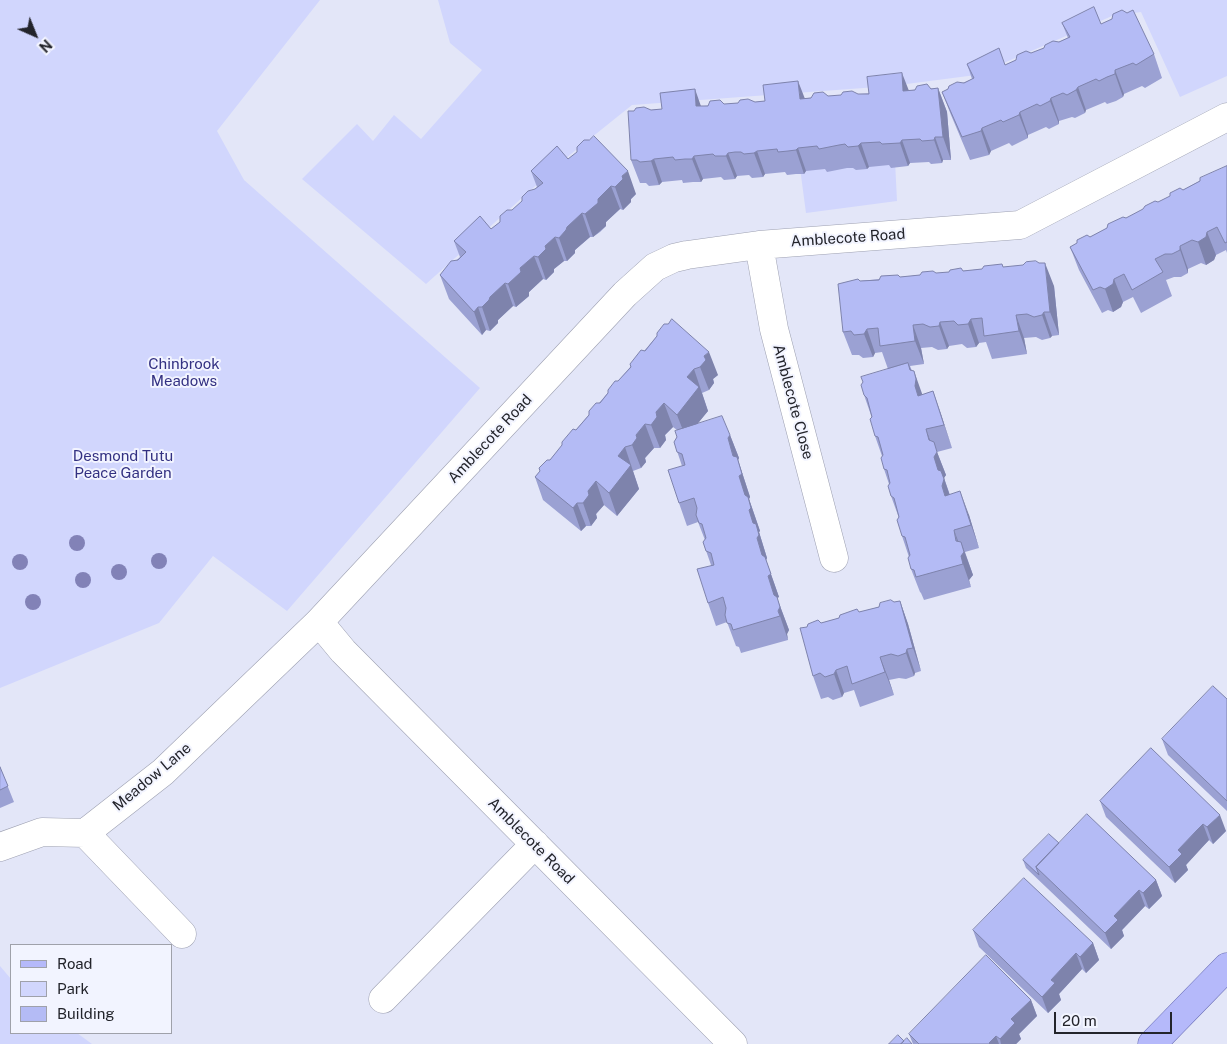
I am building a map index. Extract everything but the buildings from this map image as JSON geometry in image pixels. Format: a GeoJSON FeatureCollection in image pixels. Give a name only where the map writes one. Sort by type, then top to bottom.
{"type":"FeatureCollection","features":[{"type":"Feature","properties":{"kind":"main road"},"geometry":{"type":"LineString","coordinates":[[1152,1044],[1227,968]]}},
{"type":"Feature","properties":{"kind":"street","name":"Amblecote Road"},"geometry":{"type":"LineString","coordinates":[[725,1041],[535,844],[343,651],[319,622],[642,278],[655,267],[687,254],[759,245],[1020,225],[1227,118]]}},
{"type":"Feature","properties":{"kind":"street","name":"Amblecote Close"},"geometry":{"type":"LineString","coordinates":[[759,245],[774,329],[834,558]]}},
{"type":"Feature","properties":{"kind":"street","name":"Meadow Lane"},"geometry":{"type":"LineString","coordinates":[[85,833],[163,772],[319,622]]}},
{"type":"Feature","properties":{"kind":"street"},"geometry":{"type":"LineString","coordinates":[[0,847],[42,832],[85,833],[182,934]]}},
{"type":"Feature","properties":{"kind":"street"},"geometry":{"type":"LineString","coordinates":[[383,999],[535,844]]}},
{"type":"Feature","properties":{"kind":"green space","name":"Chinbrook Meadows"},"geometry":{"type":"Polygon","coordinates":[[[0,0],[320,0],[217,131],[244,180],[480,388],[287,611],[213,556],[159,623],[0,688],[0,0]]]}},
{"type":"Feature","properties":{"kind":"green space"},"geometry":{"type":"Polygon","coordinates":[[[438,0],[1227,0],[1227,76],[1180,97],[1141,12],[1112,16],[976,75],[891,86],[632,105],[571,154],[426,284],[302,179],[357,124],[373,141],[394,115],[421,139],[482,70],[450,43],[438,0]]]}},
{"type":"Feature","properties":{"kind":"green space"},"geometry":{"type":"Polygon","coordinates":[[[895,161],[897,201],[806,213],[800,168],[895,161]]]}},
{"type":"Feature","properties":{"kind":"green space"},"geometry":{"type":"Polygon","coordinates":[[[0,966],[10,978],[10,1034],[78,1034],[92,1044],[0,1044],[0,966]]]}},
{"type":"Feature","properties":{"kind":"park label","name":"Desmond Tutu Peace Garden"},"geometry":{"type":"Point","coordinates":[123,464]}}]}
